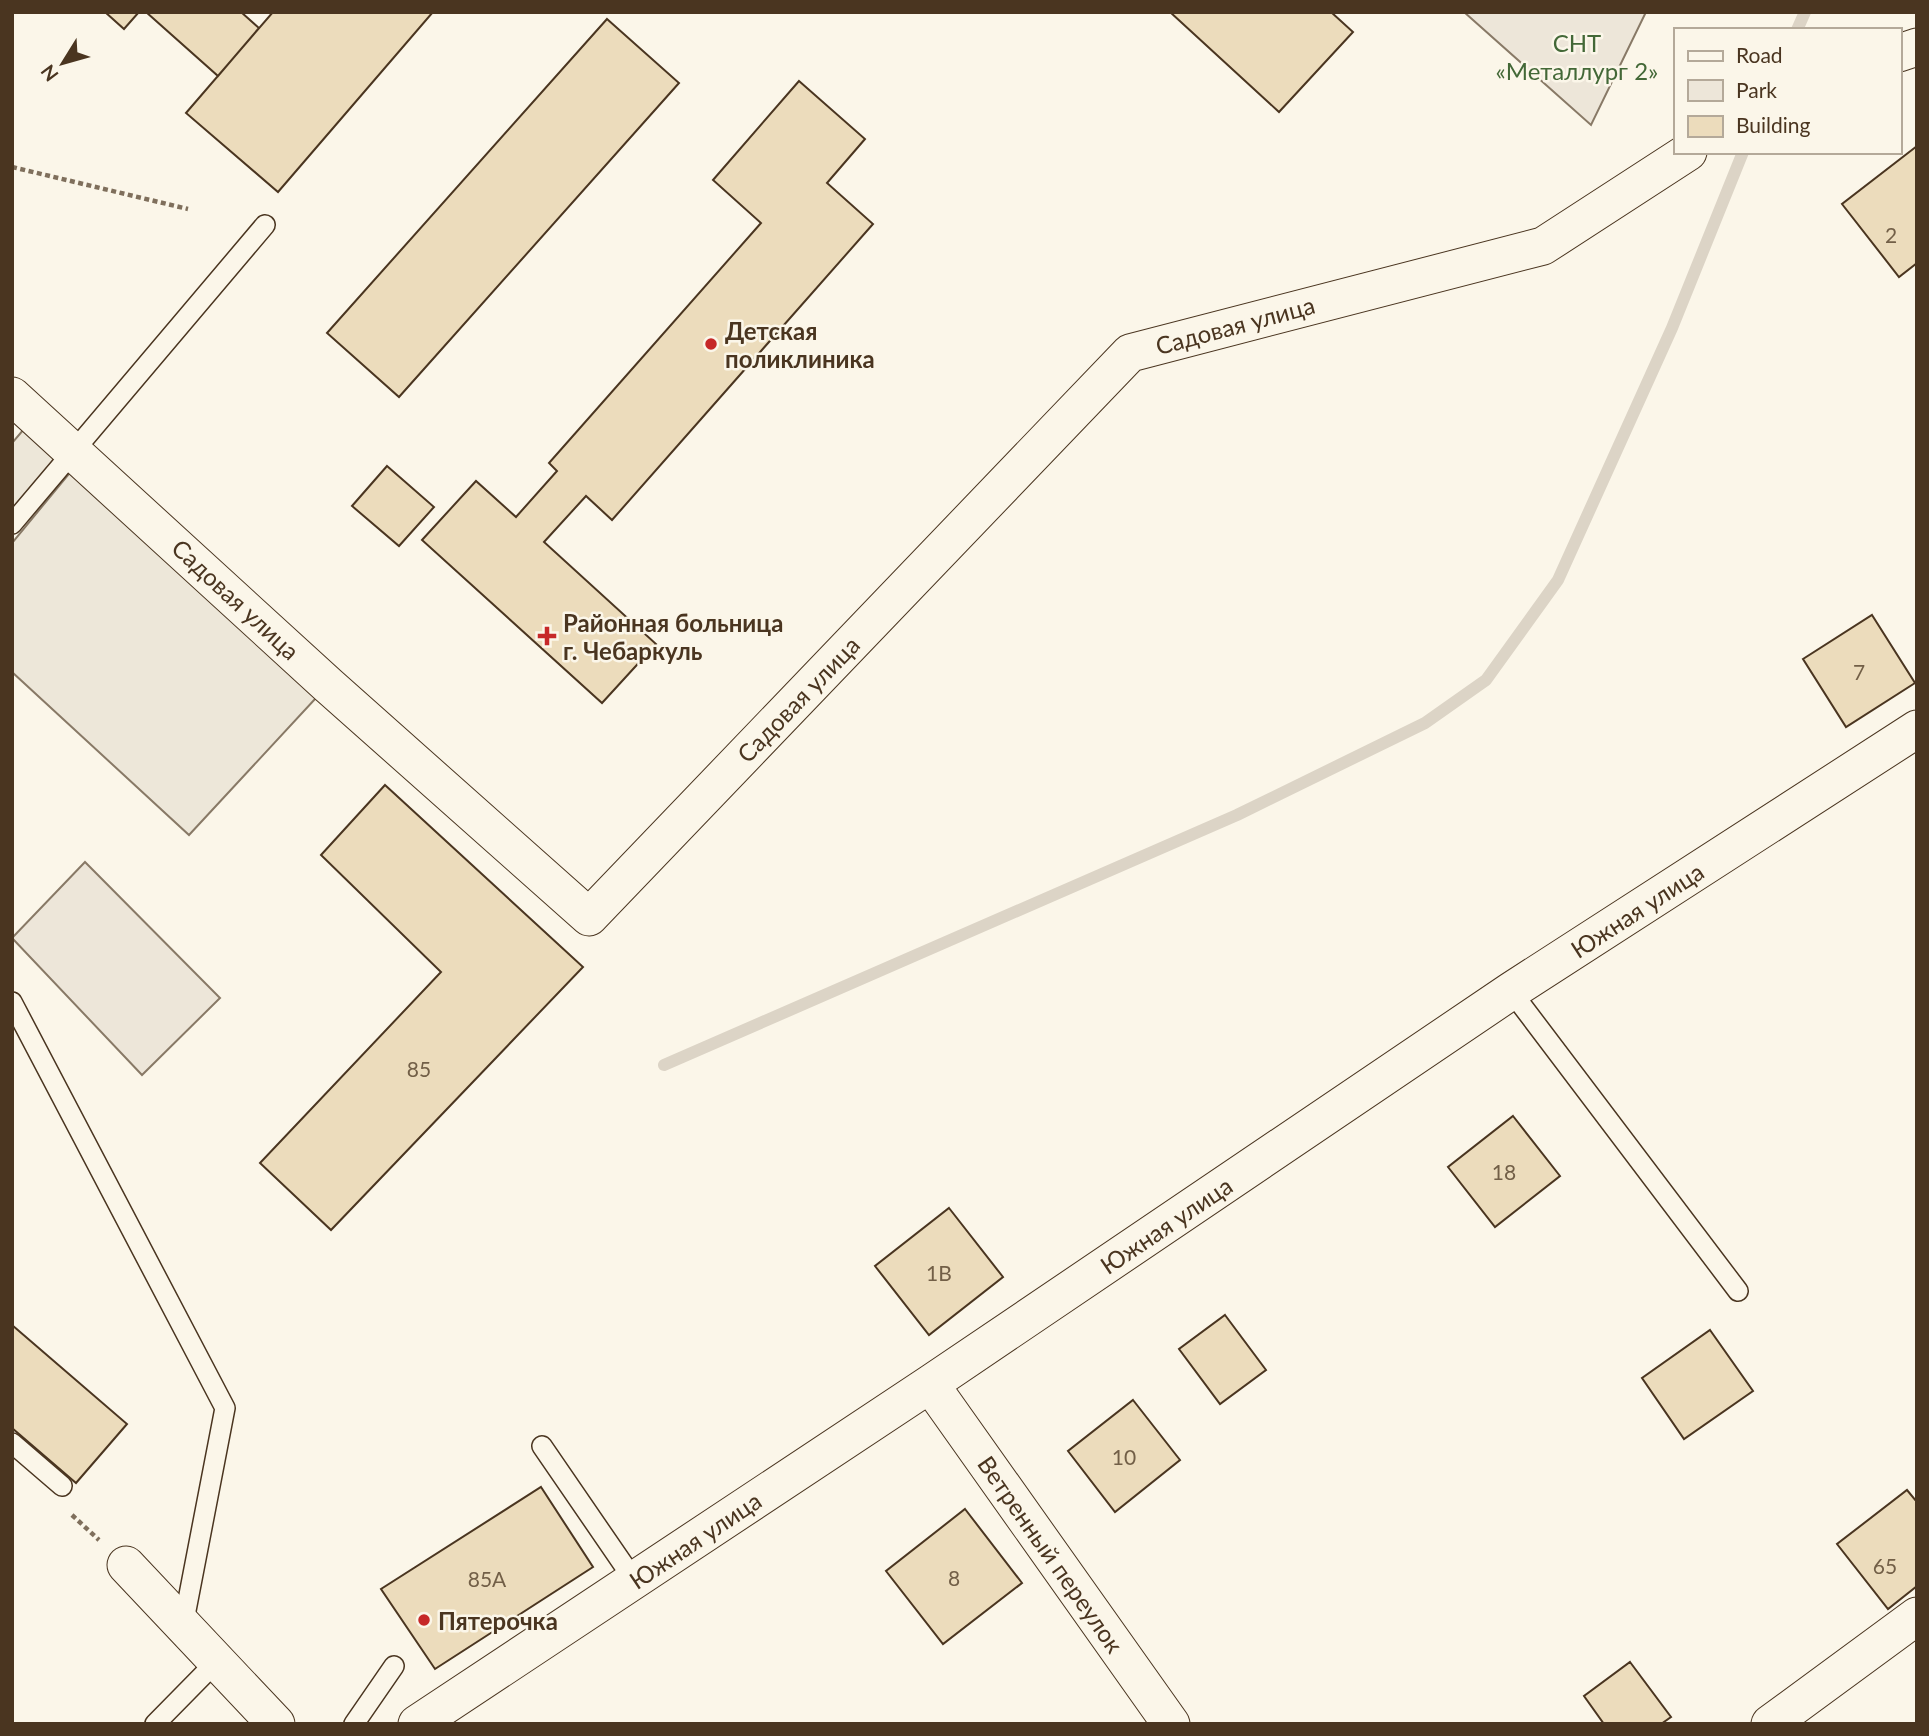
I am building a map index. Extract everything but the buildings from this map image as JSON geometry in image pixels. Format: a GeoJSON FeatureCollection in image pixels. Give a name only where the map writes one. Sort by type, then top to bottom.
{"type":"FeatureCollection","features":[{"type":"Feature","properties":{"kind":"street","name":"Садовая улица"},"geometry":{"type":"LineString","coordinates":[[12,396],[589,917],[1130,353],[1543,246],[1685,154]]}},
{"type":"Feature","properties":{"kind":"street","name":"Южная улица"},"geometry":{"type":"LineString","coordinates":[[417,1724],[930,1384],[1511,991],[1917,729]]}},
{"type":"Feature","properties":{"kind":"street","name":"Ветренный переулок"},"geometry":{"type":"LineString","coordinates":[[930,1384],[1171,1724]]}},
{"type":"Feature","properties":{"kind":"street"},"geometry":{"type":"LineString","coordinates":[[126,1565],[276,1724]]}},
{"type":"Feature","properties":{"kind":"street"},"geometry":{"type":"LineString","coordinates":[[1770,1724],[1917,1616]]}},
{"type":"Feature","properties":{"kind":"lane"},"geometry":{"type":"LineString","coordinates":[[12,524],[264,225]]}},
{"type":"Feature","properties":{"kind":"lane"},"geometry":{"type":"LineString","coordinates":[[1511,991],[1738,1291]]}},
{"type":"Feature","properties":{"kind":"lane"},"geometry":{"type":"LineString","coordinates":[[12,1002],[225,1408],[183,1626]]}},
{"type":"Feature","properties":{"kind":"lane"},"geometry":{"type":"LineString","coordinates":[[12,1443],[62,1486]]}},
{"type":"Feature","properties":{"kind":"lane"},"geometry":{"type":"LineString","coordinates":[[542,1446],[634,1580]]}},
{"type":"Feature","properties":{"kind":"lane"},"geometry":{"type":"LineString","coordinates":[[155,1724],[217,1661]]}},
{"type":"Feature","properties":{"kind":"lane"},"geometry":{"type":"LineString","coordinates":[[354,1724],[394,1666]]}},
{"type":"Feature","properties":{"kind":"path"},"geometry":{"type":"LineString","coordinates":[[12,167],[188,209]]}},
{"type":"Feature","properties":{"kind":"path"},"geometry":{"type":"LineString","coordinates":[[62,1486],[64,1507],[126,1565]]}},
{"type":"Feature","properties":{"kind":"green space","name":"СНТ «Металлург 2»"},"geometry":{"type":"Polygon","coordinates":[[[1464,12],[1646,12],[1591,125],[1464,12]]]}},
{"type":"Feature","properties":{"kind":"green space"},"geometry":{"type":"Polygon","coordinates":[[[85,862],[220,998],[142,1075],[12,938],[85,862]]]}},
{"type":"Feature","properties":{"kind":"shaded area"},"geometry":{"type":"Polygon","coordinates":[[[30,422],[65,451],[12,515],[12,443],[30,422]]]}},
{"type":"Feature","properties":{"kind":"shaded area"},"geometry":{"type":"Polygon","coordinates":[[[82,458],[328,685],[189,835],[12,672],[12,543],[82,458]]]}},
{"type":"Feature","properties":{"kind":"waterway"},"geometry":{"type":"LineString","coordinates":[[1798,28],[1805,12]]}},
{"type":"Feature","properties":{"kind":"waterway"},"geometry":{"type":"LineString","coordinates":[[664,1065],[1237,815],[1425,723],[1486,680],[1558,580],[1672,328],[1742,154]]}},
{"type":"Feature","properties":{"kind":"place","name":"Детская поликлиника"},"geometry":{"type":"Point","coordinates":[711,344]}},
{"type":"Feature","properties":{"kind":"place","name":"Районная больница г. Чебаркуль"},"geometry":{"type":"Point","coordinates":[547,636]}},
{"type":"Feature","properties":{"kind":"place","name":"Пятерочка"},"geometry":{"type":"Point","coordinates":[424,1620]}}]}
